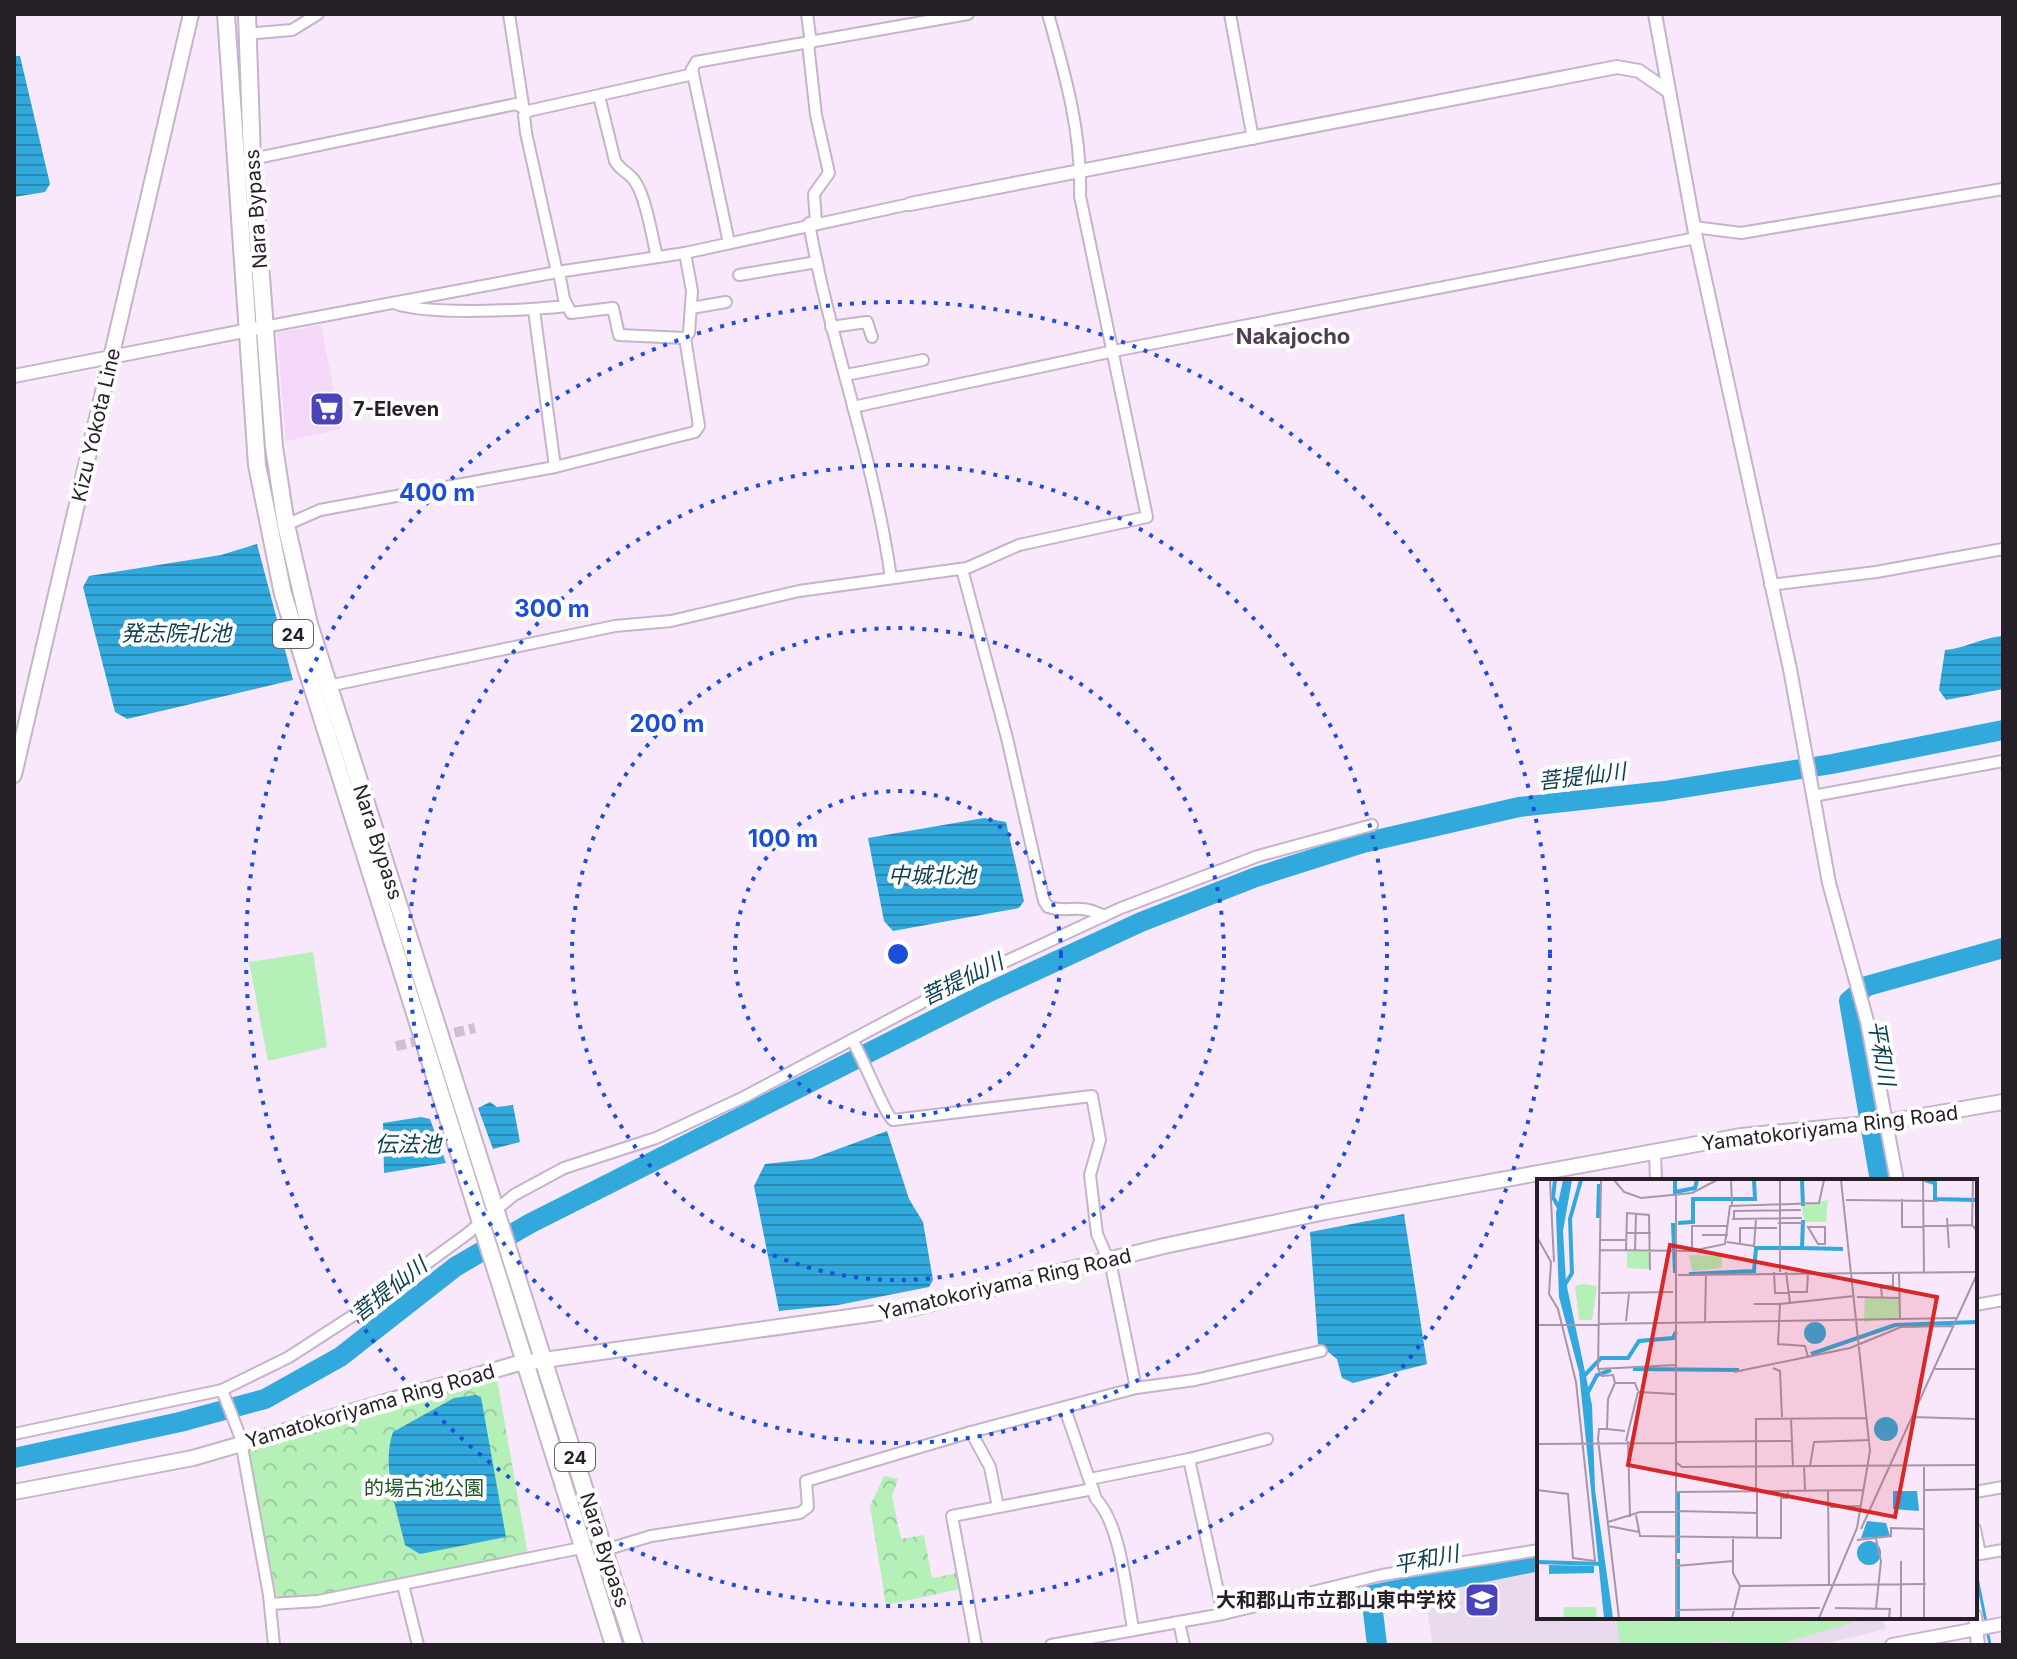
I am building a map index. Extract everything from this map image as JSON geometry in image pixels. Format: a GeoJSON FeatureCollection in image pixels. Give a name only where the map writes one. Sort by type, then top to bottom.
{"type":"FeatureCollection","features":[{"type":"Feature","properties":{"kind":"highway","name":"Nara Bypass"},"geometry":{"type":"LineString","coordinates":[[226,14],[257,465],[290,623],[489,1220]]}},
{"type":"Feature","properties":{"kind":"highway","name":"Nara Bypass"},"geometry":{"type":"LineString","coordinates":[[247,14],[252,159],[264,327],[274,447],[286,525],[328,686],[505,1273],[534,1361],[605,1550],[634,1645]]}},
{"type":"Feature","properties":{"kind":"highway","name":"Nara Bypass"},"geometry":{"type":"LineString","coordinates":[[534,1361],[614,1645]]}},
{"type":"Feature","properties":{"kind":"main road","name":"Kizu Yokota Line"},"geometry":{"type":"LineString","coordinates":[[14,775],[191,14]]}},
{"type":"Feature","properties":{"kind":"main road","name":"Kizu Yokota Line"},"geometry":{"type":"LineString","coordinates":[[178,74],[202,14]]}},
{"type":"Feature","properties":{"kind":"main road","name":"Yamatokoriyama Ring Road"},"geometry":{"type":"LineString","coordinates":[[14,1492],[163,1465],[240,1440],[454,1380],[534,1361],[913,1308],[1297,1218],[1769,1132],[1873,1123],[2003,1102]]}},
{"type":"Feature","properties":{"kind":"street"},"geometry":{"type":"LineString","coordinates":[[246,34],[292,30],[318,14]]}},
{"type":"Feature","properties":{"kind":"street"},"geometry":{"type":"LineString","coordinates":[[509,14],[525,108],[526,133],[567,306],[571,313],[613,308],[619,335],[685,338]]}},
{"type":"Feature","properties":{"kind":"street"},"geometry":{"type":"LineString","coordinates":[[807,14],[816,115],[829,173],[814,194],[812,223],[817,262],[831,327],[878,501],[891,578]]}},
{"type":"Feature","properties":{"kind":"street"},"geometry":{"type":"LineString","coordinates":[[252,159],[599,96],[689,75],[696,62],[968,14]]}},
{"type":"Feature","properties":{"kind":"street"},"geometry":{"type":"LineString","coordinates":[[328,686],[615,626],[671,621],[799,591],[962,569],[1019,545],[1147,517],[1080,196],[1081,157],[1066,76],[1048,14]]}},
{"type":"Feature","properties":{"kind":"street"},"geometry":{"type":"LineString","coordinates":[[1230,14],[1253,139]]}},
{"type":"Feature","properties":{"kind":"street"},"geometry":{"type":"LineString","coordinates":[[1655,14],[1695,233],[1790,669],[1812,794],[1847,954],[1867,1021],[1873,1123],[1896,1179]]}},
{"type":"Feature","properties":{"kind":"street"},"geometry":{"type":"LineString","coordinates":[[14,376],[393,302],[685,253],[812,223],[1617,67],[1639,71],[1668,91]]}},
{"type":"Feature","properties":{"kind":"street"},"geometry":{"type":"LineString","coordinates":[[692,69],[729,243]]}},
{"type":"Feature","properties":{"kind":"street"},"geometry":{"type":"LineString","coordinates":[[599,96],[615,161],[620,170],[633,178],[657,257]]}},
{"type":"Feature","properties":{"kind":"street"},"geometry":{"type":"LineString","coordinates":[[853,407],[1695,233],[1741,233],[2003,189]]}},
{"type":"Feature","properties":{"kind":"street"},"geometry":{"type":"LineString","coordinates":[[286,525],[320,510],[555,467],[695,432],[699,426],[685,338],[689,333],[691,308],[685,253]]}},
{"type":"Feature","properties":{"kind":"street"},"geometry":{"type":"LineString","coordinates":[[739,275],[817,262]]}},
{"type":"Feature","properties":{"kind":"street"},"geometry":{"type":"LineString","coordinates":[[393,302],[414,309],[534,310],[567,306]]}},
{"type":"Feature","properties":{"kind":"street"},"geometry":{"type":"LineString","coordinates":[[691,308],[726,302]]}},
{"type":"Feature","properties":{"kind":"street"},"geometry":{"type":"LineString","coordinates":[[534,310],[555,467]]}},
{"type":"Feature","properties":{"kind":"street"},"geometry":{"type":"LineString","coordinates":[[831,327],[867,322],[872,337]]}},
{"type":"Feature","properties":{"kind":"street"},"geometry":{"type":"LineString","coordinates":[[846,375],[923,360]]}},
{"type":"Feature","properties":{"kind":"street"},"geometry":{"type":"LineString","coordinates":[[1770,585],[1876,572],[2003,549]]}},
{"type":"Feature","properties":{"kind":"street"},"geometry":{"type":"LineString","coordinates":[[962,569],[1007,738],[1044,901],[1048,907],[1057,910],[1085,906],[1104,916]]}},
{"type":"Feature","properties":{"kind":"street"},"geometry":{"type":"LineString","coordinates":[[1812,794],[2003,761]]}},
{"type":"Feature","properties":{"kind":"street"},"geometry":{"type":"LineString","coordinates":[[14,1434],[223,1393],[289,1357],[362,1310],[489,1220],[514,1195],[564,1168],[656,1138],[854,1042],[957,984],[1104,916],[1258,856],[1372,825]]}},
{"type":"Feature","properties":{"kind":"street"},"geometry":{"type":"LineString","coordinates":[[854,1042],[875,1082],[886,1115],[893,1120],[1092,1096],[1100,1140],[1090,1186],[1097,1234],[1108,1260],[1136,1388]]}},
{"type":"Feature","properties":{"kind":"street"},"geometry":{"type":"LineString","coordinates":[[1655,1152],[1656,1179]]}},
{"type":"Feature","properties":{"kind":"street"},"geometry":{"type":"LineString","coordinates":[[1977,1305],[2003,1300]]}},
{"type":"Feature","properties":{"kind":"street"},"geometry":{"type":"LineString","coordinates":[[605,1550],[651,1536],[800,1513],[808,1507],[806,1481],[971,1432],[1136,1388],[1195,1380],[1321,1351]]}},
{"type":"Feature","properties":{"kind":"street"},"geometry":{"type":"LineString","coordinates":[[223,1393],[240,1440],[270,1604],[274,1645]]}},
{"type":"Feature","properties":{"kind":"street"},"geometry":{"type":"LineString","coordinates":[[1065,1409],[1096,1499],[1104,1508],[1117,1547],[1133,1628]]}},
{"type":"Feature","properties":{"kind":"street"},"geometry":{"type":"LineString","coordinates":[[971,1432],[990,1467],[998,1507]]}},
{"type":"Feature","properties":{"kind":"street"},"geometry":{"type":"LineString","coordinates":[[976,1645],[952,1516],[1267,1439]]}},
{"type":"Feature","properties":{"kind":"street"},"geometry":{"type":"LineString","coordinates":[[1189,1459],[1223,1614]]}},
{"type":"Feature","properties":{"kind":"street"},"geometry":{"type":"LineString","coordinates":[[1977,1492],[2003,1487]]}},
{"type":"Feature","properties":{"kind":"street"},"geometry":{"type":"LineString","coordinates":[[1977,1539],[1980,1554],[2003,1550]]}},
{"type":"Feature","properties":{"kind":"street"},"geometry":{"type":"LineString","coordinates":[[270,1604],[318,1601],[586,1547]]}},
{"type":"Feature","properties":{"kind":"street"},"geometry":{"type":"LineString","coordinates":[[1051,1645],[1223,1614],[1382,1575],[1537,1550]]}},
{"type":"Feature","properties":{"kind":"street"},"geometry":{"type":"LineString","coordinates":[[403,1585],[418,1645]]}},
{"type":"Feature","properties":{"kind":"street"},"geometry":{"type":"LineString","coordinates":[[1179,1622],[1184,1645]]}},
{"type":"Feature","properties":{"kind":"street"},"geometry":{"type":"LineString","coordinates":[[1976,1622],[1978,1645]]}},
{"type":"Feature","properties":{"kind":"street"},"geometry":{"type":"LineString","coordinates":[[1892,1645],[1976,1622],[2003,1624]]}},
{"type":"Feature","properties":{"kind":"shaded area"},"geometry":{"type":"Polygon","coordinates":[[[321,325],[341,429],[286,441],[277,333],[321,325]]]}},
{"type":"Feature","properties":{"kind":"shaded area","name":"大和郡山市立郡山東中学校"},"geometry":{"type":"Polygon","coordinates":[[[1537,1564],[1537,1619],[1883,1619],[1886,1629],[1819,1645],[1433,1645],[1422,1583],[1537,1564]]]}},
{"type":"Feature","properties":{"kind":"green space"},"geometry":{"type":"Polygon","coordinates":[[[313,952],[327,1047],[268,1061],[249,962],[313,952]]]}},
{"type":"Feature","properties":{"kind":"green space","name":"的場古池公園"},"geometry":{"type":"Polygon","coordinates":[[[497,1379],[528,1555],[316,1598],[277,1598],[248,1452],[456,1384],[497,1379]]]}},
{"type":"Feature","properties":{"kind":"green space"},"geometry":{"type":"Polygon","coordinates":[[[884,1476],[898,1479],[892,1496],[901,1539],[924,1535],[932,1578],[963,1572],[965,1588],[886,1605],[870,1506],[884,1476]]]}},
{"type":"Feature","properties":{"kind":"green space"},"geometry":{"type":"Polygon","coordinates":[[[1616,1619],[1865,1619],[1775,1645],[1716,1641],[1692,1645],[1620,1645],[1616,1619]]]}},
{"type":"Feature","properties":{"kind":"water"},"geometry":{"type":"Polygon","coordinates":[[[14,56],[20,56],[50,184],[45,192],[14,197],[14,56]]]}},
{"type":"Feature","properties":{"kind":"water","name":"発志院北池"},"geometry":{"type":"Polygon","coordinates":[[[257,544],[293,680],[127,719],[115,712],[83,587],[89,576],[221,555],[257,544]]]}},
{"type":"Feature","properties":{"kind":"water"},"geometry":{"type":"Polygon","coordinates":[[[2003,636],[2003,689],[1946,700],[1939,690],[1945,650],[2003,636]]]}},
{"type":"Feature","properties":{"kind":"water","name":"中城北池"},"geometry":{"type":"Polygon","coordinates":[[[984,818],[1006,822],[1024,901],[1019,908],[893,931],[884,921],[868,838],[984,818]]]}},
{"type":"Feature","properties":{"kind":"water"},"geometry":{"type":"Polygon","coordinates":[[[490,1102],[497,1107],[513,1105],[520,1142],[493,1149],[478,1108],[490,1102]]]}},
{"type":"Feature","properties":{"kind":"water","name":"伝法池"},"geometry":{"type":"Polygon","coordinates":[[[421,1117],[430,1119],[446,1163],[384,1173],[383,1123],[421,1117]]]}},
{"type":"Feature","properties":{"kind":"water"},"geometry":{"type":"Polygon","coordinates":[[[887,1131],[909,1199],[923,1222],[933,1280],[929,1287],[838,1305],[779,1311],[754,1186],[765,1164],[811,1159],[887,1131]]]}},
{"type":"Feature","properties":{"kind":"water"},"geometry":{"type":"Polygon","coordinates":[[[1404,1214],[1427,1364],[1353,1383],[1342,1378],[1337,1359],[1318,1344],[1310,1232],[1404,1214]]]}},
{"type":"Feature","properties":{"kind":"water"},"geometry":{"type":"Polygon","coordinates":[[[481,1397],[506,1537],[420,1554],[405,1545],[395,1503],[389,1474],[393,1432],[454,1398],[481,1397]]]}},
{"type":"Feature","properties":{"kind":"waterway","name":"菩提仙川"},"geometry":{"type":"LineString","coordinates":[[14,1458],[180,1422],[265,1399],[340,1357],[455,1267],[529,1224],[987,993],[1141,922],[1256,877],[1363,843],[1519,807],[1664,791],[1832,764],[2003,730]]}},
{"type":"Feature","properties":{"kind":"waterway","name":"平和川"},"geometry":{"type":"LineString","coordinates":[[1880,1179],[1849,1001],[1867,986],[2003,948]]}},
{"type":"Feature","properties":{"kind":"waterway","name":"平和川"},"geometry":{"type":"LineString","coordinates":[[1377,1645],[1371,1595],[1537,1561]]}},
{"type":"Feature","properties":{"kind":"waterway"},"geometry":{"type":"LineString","coordinates":[[1977,1578],[1986,1622]]}},
{"type":"Feature","properties":{"kind":"waterway"},"geometry":{"type":"LineString","coordinates":[[1987,1629],[1990,1645]]}},
{"type":"Feature","properties":{"kind":"tunnel"},"geometry":{"type":"LineString","coordinates":[[396,1046],[475,1028]]}},
{"type":"Feature","properties":{"kind":"place","name":"7-Eleven"},"geometry":{"type":"Point","coordinates":[327,409]}},
{"type":"Feature","properties":{"kind":"place","name":"大和郡山市立郡山東中学校"},"geometry":{"type":"Point","coordinates":[1482,1600]}},
{"type":"Feature","properties":{"kind":"district","name":"Nakajocho"},"geometry":{"type":"Point","coordinates":[1293,336]}}]}
